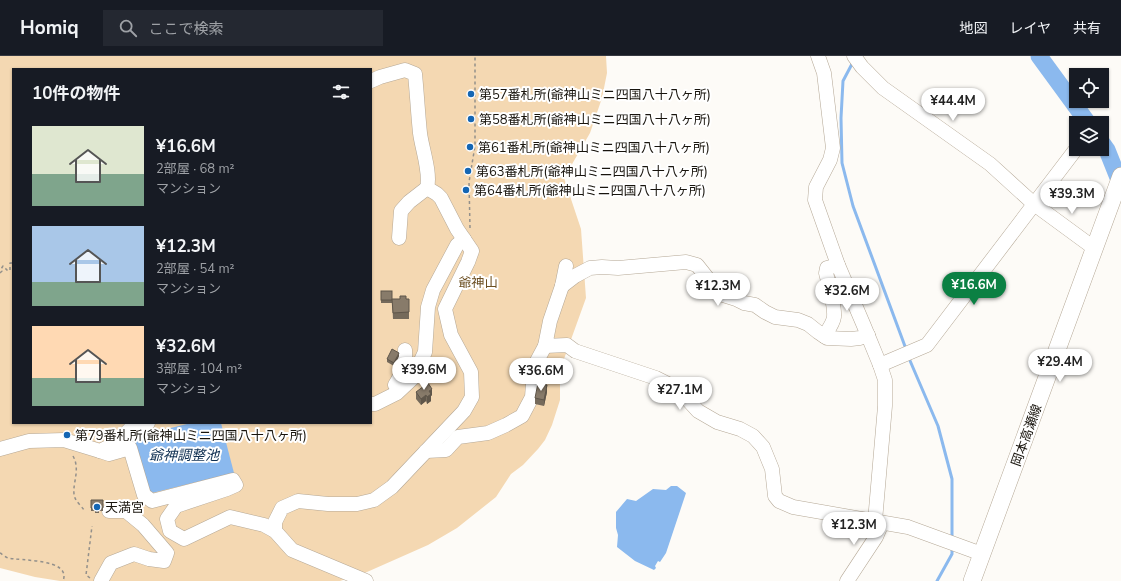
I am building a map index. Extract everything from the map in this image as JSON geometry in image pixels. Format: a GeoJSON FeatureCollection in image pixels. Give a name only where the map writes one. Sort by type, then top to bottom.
{"type":"FeatureCollection","features":[{"type":"Feature","properties":{"kind":"main road","name":"岡本高瀬線"},"geometry":{"type":"LineString","coordinates":[[972,581],[1121,176]]}},
{"type":"Feature","properties":{"kind":"street"},"geometry":{"type":"LineString","coordinates":[[818,56],[824,73],[833,148],[830,160],[816,187],[815,200],[838,265],[868,335],[885,380],[879,522],[876,537],[847,581]]}},
{"type":"Feature","properties":{"kind":"street"},"geometry":{"type":"LineString","coordinates":[[854,56],[862,67],[883,88],[990,164],[1034,204],[1094,248]]}},
{"type":"Feature","properties":{"kind":"street"},"geometry":{"type":"LineString","coordinates":[[372,81],[405,70],[415,74],[420,134],[429,182],[427,188],[409,202],[401,211],[399,238]]}},
{"type":"Feature","properties":{"kind":"street"},"geometry":{"type":"LineString","coordinates":[[880,365],[927,345],[1071,156]]}},
{"type":"Feature","properties":{"kind":"street"},"geometry":{"type":"LineString","coordinates":[[275,531],[275,522],[282,508],[298,501],[328,504],[358,504],[374,500],[392,487],[426,452],[464,411],[472,397],[471,372],[451,335],[445,309],[472,254],[472,251],[457,229],[441,198],[427,188]]}},
{"type":"Feature","properties":{"kind":"street"},"geometry":{"type":"LineString","coordinates":[[372,404],[375,404],[399,391],[413,378],[425,352],[428,307],[433,290],[457,245],[464,239]]}},
{"type":"Feature","properties":{"kind":"street"},"geometry":{"type":"LineString","coordinates":[[562,286],[575,276],[590,268],[618,268],[686,262],[697,265],[720,294],[744,303],[755,305],[775,317],[798,320],[808,324],[827,338],[851,339],[868,335]]}},
{"type":"Feature","properties":{"kind":"street"},"geometry":{"type":"LineString","coordinates":[[824,336],[830,328],[834,318],[834,309],[826,273],[827,268],[838,265]]}},
{"type":"Feature","properties":{"kind":"street"},"geometry":{"type":"LineString","coordinates":[[426,452],[446,450],[458,437],[488,433],[522,416],[532,397],[534,371],[537,361],[545,346],[550,321],[562,286],[566,266]]}},
{"type":"Feature","properties":{"kind":"street"},"geometry":{"type":"LineString","coordinates":[[545,346],[566,345],[575,351],[656,378],[678,389],[698,411],[717,422],[740,429],[753,436],[763,447],[772,469],[775,496],[779,501],[793,508],[908,527],[982,554]]}},
{"type":"Feature","properties":{"kind":"street"},"geometry":{"type":"LineString","coordinates":[[399,391],[395,385],[401,376],[406,362],[405,350]]}},
{"type":"Feature","properties":{"kind":"street"},"geometry":{"type":"LineString","coordinates":[[100,451],[120,439],[132,427],[144,424]]}},
{"type":"Feature","properties":{"kind":"street"},"geometry":{"type":"LineString","coordinates":[[0,449],[29,441],[64,440],[109,454],[130,448],[144,495],[152,501],[233,480],[236,485],[176,506],[167,519],[170,531],[184,539],[230,517],[264,525],[275,531],[292,550],[366,581]]}},
{"type":"Feature","properties":{"kind":"street"},"geometry":{"type":"LineString","coordinates":[[96,580],[111,564],[134,554],[149,559],[164,561],[167,553],[143,525],[126,511],[109,510]]}},
{"type":"Feature","properties":{"kind":"path"},"geometry":{"type":"LineString","coordinates":[[464,239],[470,230],[469,182],[475,146],[475,56]]}},
{"type":"Feature","properties":{"kind":"path"},"geometry":{"type":"LineString","coordinates":[[0,273],[3,266],[8,271],[10,270],[10,263],[12,263]]}},
{"type":"Feature","properties":{"kind":"path"},"geometry":{"type":"LineString","coordinates":[[71,453],[77,463],[77,476],[74,491],[76,500],[84,510]]}},
{"type":"Feature","properties":{"kind":"path"},"geometry":{"type":"LineString","coordinates":[[92,526],[86,575],[96,580]]}},
{"type":"Feature","properties":{"kind":"path"},"geometry":{"type":"LineString","coordinates":[[0,553],[7,558],[50,563],[57,566],[63,572],[63,581]]}},
{"type":"Feature","properties":{"kind":"green space","name":"爺神山"},"geometry":{"type":"Polygon","coordinates":[[[0,56],[606,56],[607,73],[602,98],[590,133],[564,178],[581,229],[586,298],[560,370],[560,400],[552,425],[545,440],[538,449],[523,465],[511,474],[496,497],[457,528],[428,545],[367,572],[340,581],[60,581],[35,577],[0,568],[0,56]]]}},
{"type":"Feature","properties":{"kind":"water","name":"爺神調整池"},"geometry":{"type":"Polygon","coordinates":[[[187,424],[221,424],[234,473],[148,494],[134,437],[187,424]]]}},
{"type":"Feature","properties":{"kind":"water"},"geometry":{"type":"Polygon","coordinates":[[[671,486],[677,486],[686,493],[666,553],[660,562],[658,561],[654,570],[635,561],[617,547],[618,535],[616,528],[616,512],[627,499],[636,501],[653,489],[666,490],[671,486]]]}},
{"type":"Feature","properties":{"kind":"building"},"geometry":{"type":"Polygon","coordinates":[[[381,291],[392,291],[392,300],[381,300],[381,291]]]}},
{"type":"Feature","properties":{"kind":"building"},"geometry":{"type":"Polygon","coordinates":[[[400,296],[406,296],[406,299],[409,299],[409,312],[393,313],[392,299],[400,299],[400,296]]]}},
{"type":"Feature","properties":{"kind":"building"},"geometry":{"type":"Polygon","coordinates":[[[392,349],[399,353],[394,363],[387,359],[392,349]]]}},
{"type":"Feature","properties":{"kind":"building"},"geometry":{"type":"Polygon","coordinates":[[[428,383],[432,389],[429,391],[431,394],[427,397],[426,395],[421,399],[416,392],[428,383]]]}},
{"type":"Feature","properties":{"kind":"building"},"geometry":{"type":"Polygon","coordinates":[[[538,383],[547,385],[544,400],[535,398],[538,383]]]}},
{"type":"Feature","properties":{"kind":"building","name":"天満宮"},"geometry":{"type":"Polygon","coordinates":[[[91,500],[103,500],[103,508],[95,510],[95,508],[91,508],[91,500]]]}},
{"type":"Feature","properties":{"kind":"waterway"},"geometry":{"type":"LineString","coordinates":[[1039,56],[1083,116]]}},
{"type":"Feature","properties":{"kind":"waterway"},"geometry":{"type":"LineString","coordinates":[[853,62],[843,81],[841,118],[842,163],[853,206],[906,349]]}},
{"type":"Feature","properties":{"kind":"waterway"},"geometry":{"type":"LineString","coordinates":[[1109,155],[1121,185]]}},
{"type":"Feature","properties":{"kind":"waterway"},"geometry":{"type":"LineString","coordinates":[[908,356],[938,426],[952,479],[952,539]]}},
{"type":"Feature","properties":{"kind":"waterway"},"geometry":{"type":"LineString","coordinates":[[937,581],[952,554],[952,547]]}},
{"type":"Feature","properties":{"kind":"place","name":"第57番札所(爺神山ミニ四国八十八ヶ所)"},"geometry":{"type":"Point","coordinates":[471,94]}},
{"type":"Feature","properties":{"kind":"place","name":"第58番札所(爺神山ミニ四国八十八ヶ所)"},"geometry":{"type":"Point","coordinates":[471,119]}},
{"type":"Feature","properties":{"kind":"place","name":"第61番札所(爺神山ミニ四国八十八ヶ所)"},"geometry":{"type":"Point","coordinates":[470,147]}},
{"type":"Feature","properties":{"kind":"place","name":"第63番札所(爺神山ミニ四国八十八ヶ所)"},"geometry":{"type":"Point","coordinates":[468,171]}},
{"type":"Feature","properties":{"kind":"place","name":"第64番札所(爺神山ミニ四国八十八ヶ所)"},"geometry":{"type":"Point","coordinates":[466,190]}},
{"type":"Feature","properties":{"kind":"place","name":"第79番札所(爺神山ミニ四国八十八ヶ所)"},"geometry":{"type":"Point","coordinates":[67,435]}},
{"type":"Feature","properties":{"kind":"place","name":"天満宮"},"geometry":{"type":"Point","coordinates":[97,507]}}]}
